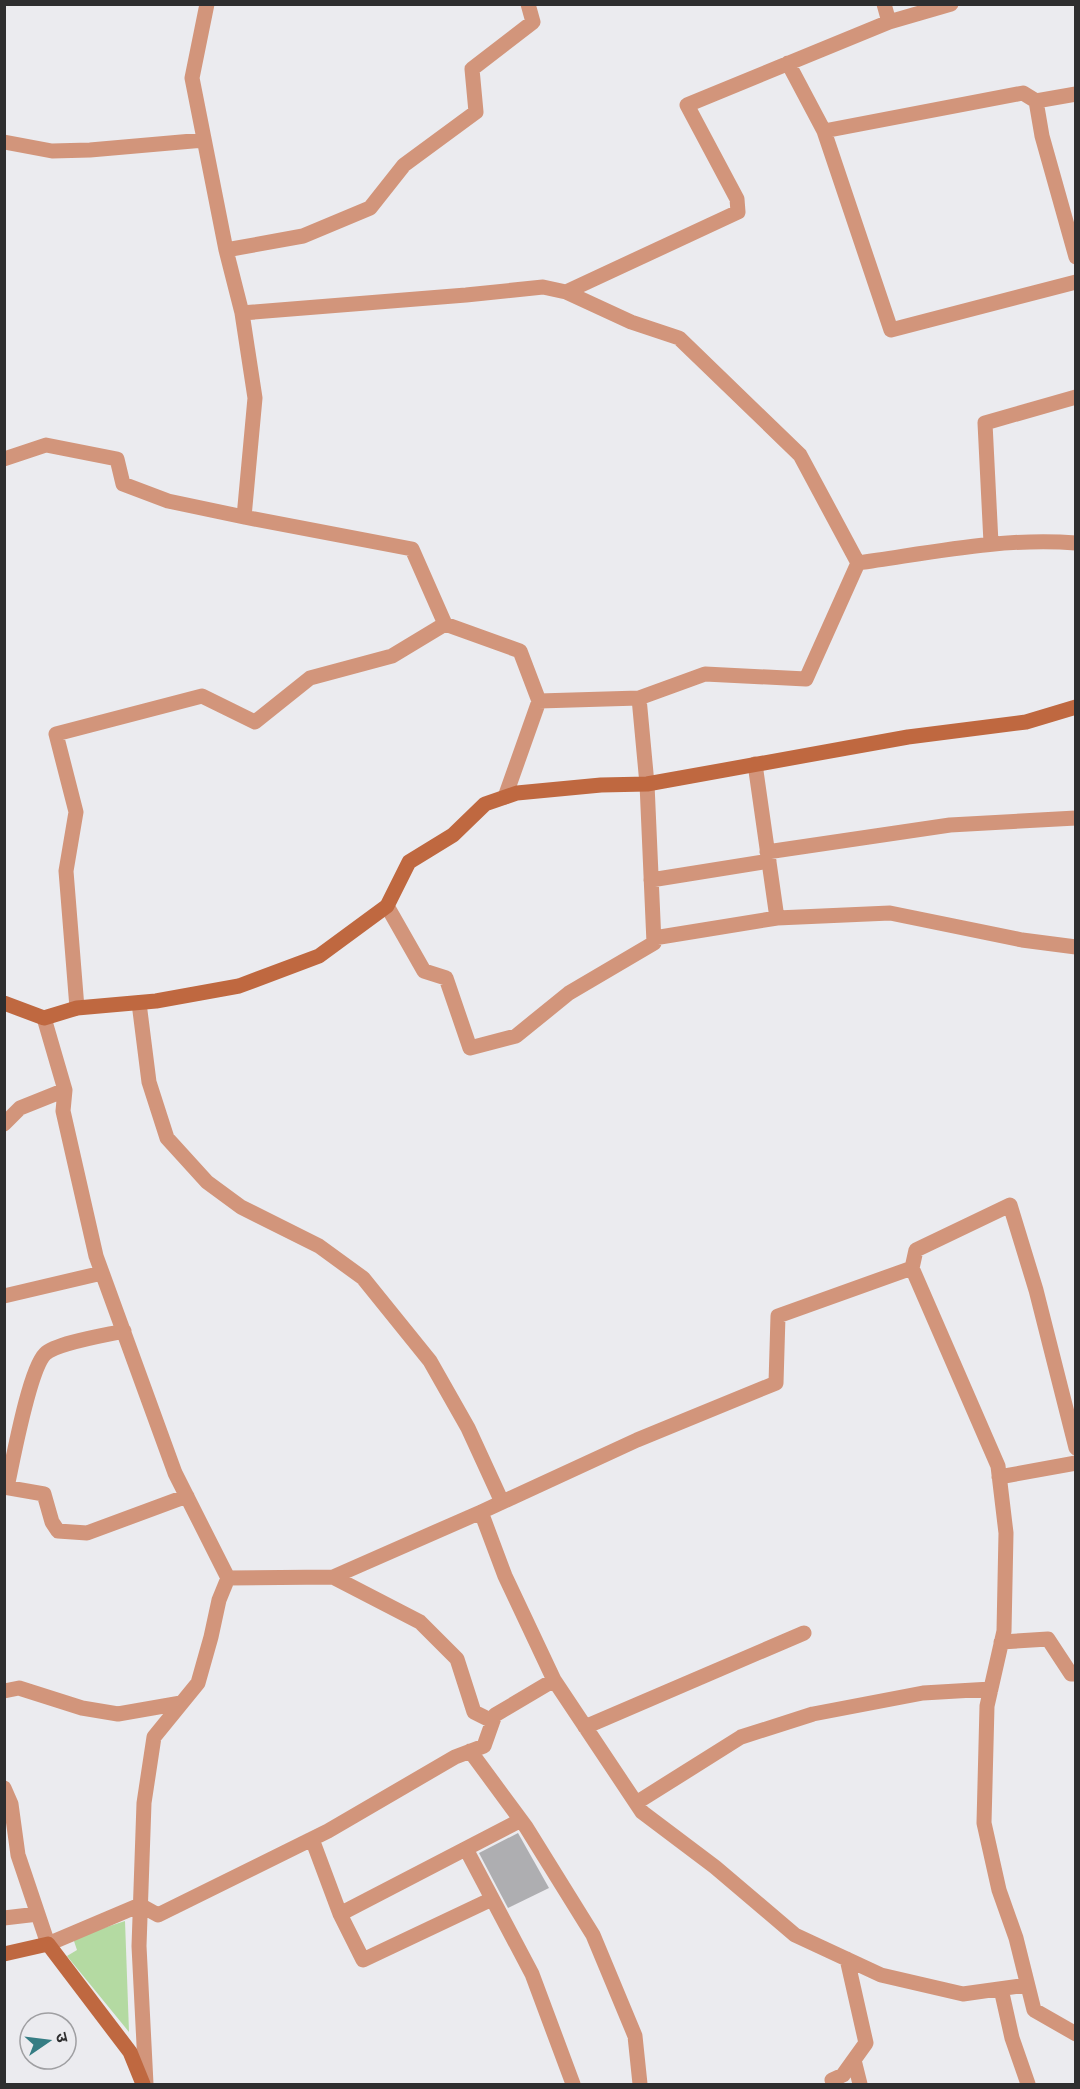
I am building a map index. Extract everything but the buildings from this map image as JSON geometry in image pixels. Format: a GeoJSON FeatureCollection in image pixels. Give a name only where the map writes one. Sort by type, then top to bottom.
{"type":"FeatureCollection","features":[{"type":"Feature","properties":{"kind":"street"},"geometry":{"type":"LineString","coordinates":[[207,4],[192,78],[226,250],[242,312],[255,398],[244,518]]}},
{"type":"Feature","properties":{"kind":"street"},"geometry":{"type":"LineString","coordinates":[[226,250],[303,236],[370,208],[405,165],[476,112],[472,69],[533,22],[528,4]]}},
{"type":"Feature","properties":{"kind":"street"},"geometry":{"type":"LineString","coordinates":[[884,4],[889,22]]}},
{"type":"Feature","properties":{"kind":"street"},"geometry":{"type":"LineString","coordinates":[[566,292],[738,212],[737,199],[687,105],[889,22],[951,4]]}},
{"type":"Feature","properties":{"kind":"street"},"geometry":{"type":"LineString","coordinates":[[788,63],[824,130],[891,330],[1076,282]]}},
{"type":"Feature","properties":{"kind":"street"},"geometry":{"type":"LineString","coordinates":[[824,130],[1023,93],[1036,101],[1076,94]]}},
{"type":"Feature","properties":{"kind":"street"},"geometry":{"type":"LineString","coordinates":[[1036,101],[1042,136],[1074,248]]}},
{"type":"Feature","properties":{"kind":"street"},"geometry":{"type":"LineString","coordinates":[[4,142],[52,151],[204,140]]}},
{"type":"Feature","properties":{"kind":"street"},"geometry":{"type":"LineString","coordinates":[[242,312],[543,287],[566,292],[631,322],[679,338],[800,455],[858,563]]}},
{"type":"Feature","properties":{"kind":"street"},"geometry":{"type":"LineString","coordinates":[[991,543],[985,423],[1076,397]]}},
{"type":"Feature","properties":{"kind":"street"},"geometry":{"type":"LineString","coordinates":[[4,459],[46,445],[117,459],[123,484],[168,501],[244,518],[412,549],[446,624],[520,651],[539,701],[505,797]]}},
{"type":"Feature","properties":{"kind":"street"},"geometry":{"type":"LineString","coordinates":[[858,563],[991,543],[1054,541],[1076,543]]}},
{"type":"Feature","properties":{"kind":"street"},"geometry":{"type":"LineString","coordinates":[[539,701],[639,698],[705,674],[806,679],[858,563]]}},
{"type":"Feature","properties":{"kind":"street"},"geometry":{"type":"LineString","coordinates":[[77,1008],[66,871],[76,812],[56,734],[202,696],[255,722],[310,678],[392,656],[446,624]]}},
{"type":"Feature","properties":{"kind":"street"},"geometry":{"type":"LineString","coordinates":[[387,906],[424,971],[446,978],[470,1048],[516,1036],[568,993],[654,943],[647,784],[639,698]]}},
{"type":"Feature","properties":{"kind":"street"},"geometry":{"type":"LineString","coordinates":[[4,1003],[44,1018],[77,1008],[139,1003],[239,986],[319,956],[387,906],[409,862],[453,835],[485,804],[517,793],[602,785],[647,784],[908,737],[1026,722],[1076,706]]}},
{"type":"Feature","properties":{"kind":"street"},"geometry":{"type":"LineString","coordinates":[[755,764],[777,918]]}},
{"type":"Feature","properties":{"kind":"street"},"geometry":{"type":"LineString","coordinates":[[651,880],[850,838],[950,825],[1076,818]]}},
{"type":"Feature","properties":{"kind":"street"},"geometry":{"type":"LineString","coordinates":[[654,938],[777,918],[890,913],[1022,940],[1076,946]]}},
{"type":"Feature","properties":{"kind":"street"},"geometry":{"type":"LineString","coordinates":[[139,1003],[149,1082],[167,1138],[207,1182],[232,1201],[319,1246],[363,1278],[430,1361],[468,1428],[502,1502]]}},
{"type":"Feature","properties":{"kind":"street"},"geometry":{"type":"LineString","coordinates":[[44,1018],[65,1090],[63,1111],[96,1256],[175,1473],[228,1578],[219,1600],[212,1637],[198,1683],[154,1737],[144,1803],[140,1905],[139,1946],[145,2085]]}},
{"type":"Feature","properties":{"kind":"street"},"geometry":{"type":"LineString","coordinates":[[4,1125],[20,1108],[65,1090]]}},
{"type":"Feature","properties":{"kind":"street"},"geometry":{"type":"LineString","coordinates":[[1076,1448],[1036,1290],[1010,1205],[916,1250],[912,1268],[998,1466],[1006,1533],[1004,1631],[987,1706],[984,1823],[999,1890],[1016,1938],[1034,2010],[1076,2034]]}},
{"type":"Feature","properties":{"kind":"street"},"geometry":{"type":"LineString","coordinates":[[228,1578],[333,1577],[637,1440],[776,1383],[778,1316],[912,1268]]}},
{"type":"Feature","properties":{"kind":"street"},"geometry":{"type":"LineString","coordinates":[[4,1296],[102,1273]]}},
{"type":"Feature","properties":{"kind":"street"},"geometry":{"type":"LineString","coordinates":[[124,1331],[62,1345],[45,1353],[33,1375],[5,1487],[44,1494],[52,1522],[58,1531],[87,1533],[187,1496]]}},
{"type":"Feature","properties":{"kind":"street"},"geometry":{"type":"LineString","coordinates":[[999,1477],[1076,1463]]}},
{"type":"Feature","properties":{"kind":"street"},"geometry":{"type":"LineString","coordinates":[[481,1512],[505,1576],[554,1680],[642,1812],[715,1867],[795,1935],[881,1975],[963,1994],[1027,1985]]}},
{"type":"Feature","properties":{"kind":"street"},"geometry":{"type":"LineString","coordinates":[[333,1577],[420,1622],[457,1659],[474,1712],[492,1721]]}},
{"type":"Feature","properties":{"kind":"street"},"geometry":{"type":"LineString","coordinates":[[585,1727],[804,1633]]}},
{"type":"Feature","properties":{"kind":"street"},"geometry":{"type":"LineString","coordinates":[[1001,1642],[1048,1639],[1071,1674],[1076,1674]]}},
{"type":"Feature","properties":{"kind":"street"},"geometry":{"type":"LineString","coordinates":[[140,1905],[158,1915],[312,1839],[455,1757],[483,1746],[495,1714],[554,1680]]}},
{"type":"Feature","properties":{"kind":"street"},"geometry":{"type":"LineString","coordinates":[[4,1691],[19,1688],[82,1708],[118,1714],[181,1703]]}},
{"type":"Feature","properties":{"kind":"street"},"geometry":{"type":"LineString","coordinates":[[636,1803],[741,1737],[762,1730],[813,1714],[923,1692],[991,1689]]}},
{"type":"Feature","properties":{"kind":"street"},"geometry":{"type":"LineString","coordinates":[[470,1751],[521,1820],[593,1935],[635,2036],[640,2085]]}},
{"type":"Feature","properties":{"kind":"street"},"geometry":{"type":"LineString","coordinates":[[4,1788],[11,1804],[18,1855],[48,1944],[130,2052],[145,2085]]}},
{"type":"Feature","properties":{"kind":"street"},"geometry":{"type":"LineString","coordinates":[[340,1914],[521,1820]]}},
{"type":"Feature","properties":{"kind":"street"},"geometry":{"type":"LineString","coordinates":[[312,1839],[340,1914],[363,1960],[492,1899]]}},
{"type":"Feature","properties":{"kind":"street"},"geometry":{"type":"LineString","coordinates":[[466,1849],[532,1974],[573,2085]]}},
{"type":"Feature","properties":{"kind":"street"},"geometry":{"type":"LineString","coordinates":[[4,1954],[48,1944],[140,1905]]}},
{"type":"Feature","properties":{"kind":"street"},"geometry":{"type":"LineString","coordinates":[[4,1918],[38,1914]]}},
{"type":"Feature","properties":{"kind":"street"},"geometry":{"type":"LineString","coordinates":[[832,2080],[843,2075],[866,2043],[847,1959]]}},
{"type":"Feature","properties":{"kind":"street"},"geometry":{"type":"LineString","coordinates":[[1001,1989],[1012,2038],[1028,2085]]}},
{"type":"Feature","properties":{"kind":"street"},"geometry":{"type":"LineString","coordinates":[[854,2060],[860,2085]]}},
{"type":"Feature","properties":{"kind":"green space"},"geometry":{"type":"Polygon","coordinates":[[[125,1921],[129,2032],[67,1956],[77,1950],[73,1938],[125,1921]]]}}]}
